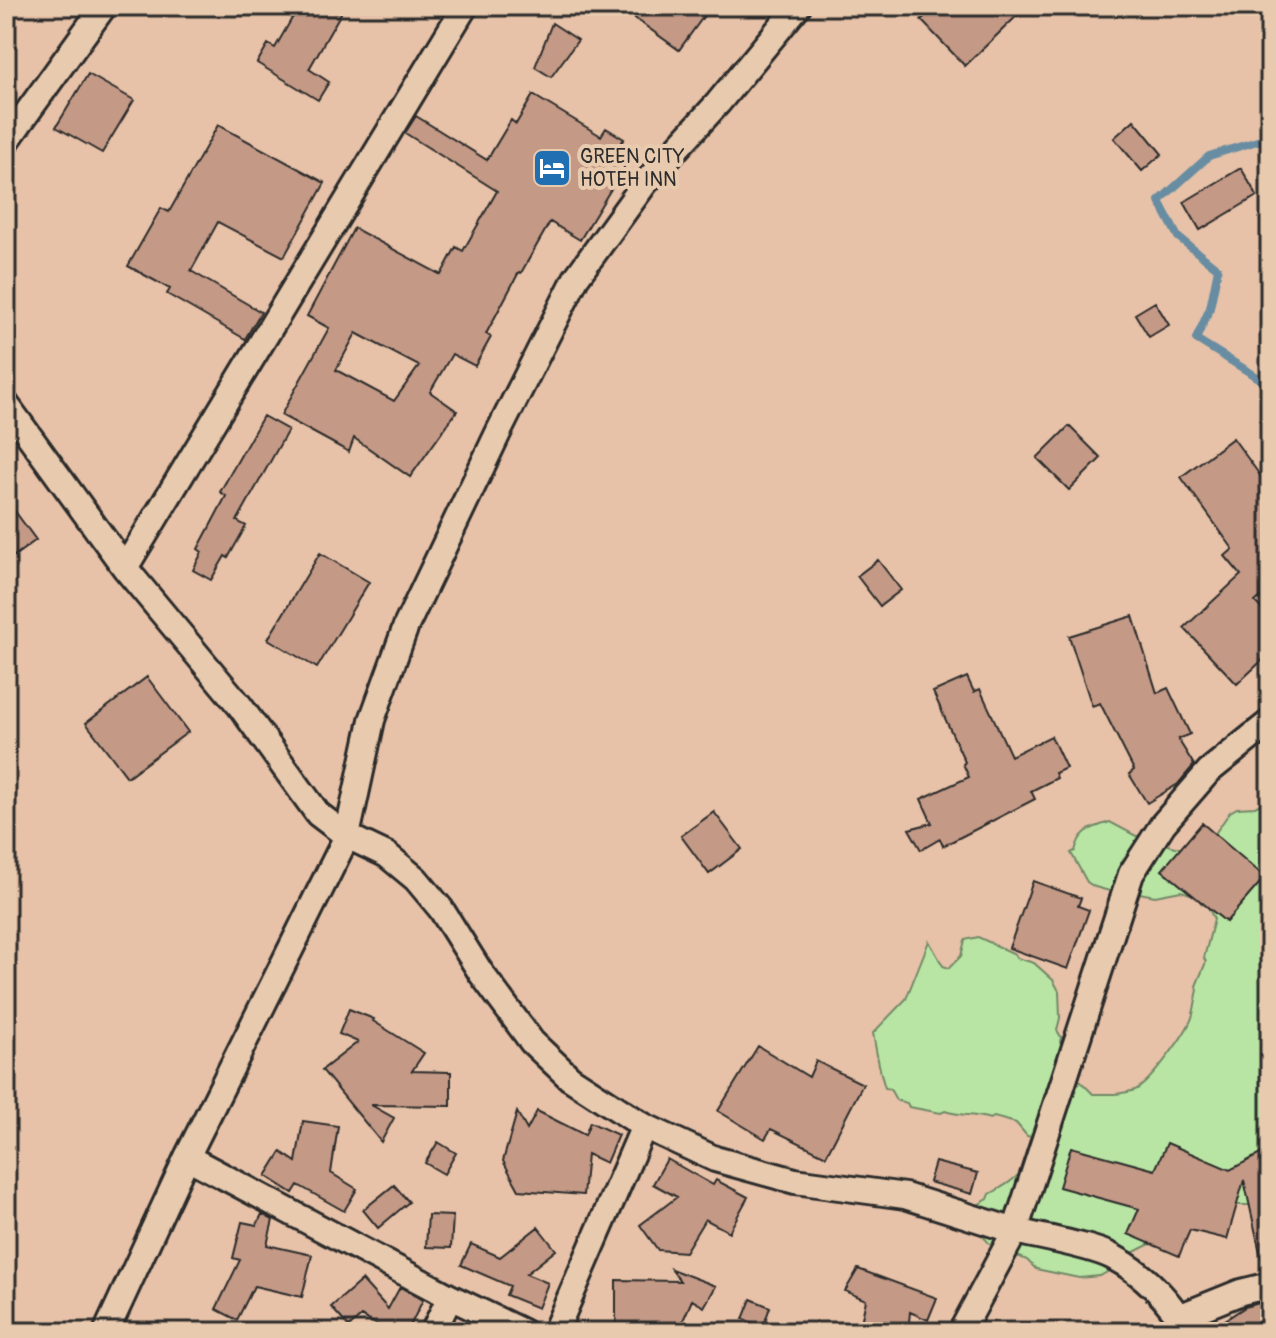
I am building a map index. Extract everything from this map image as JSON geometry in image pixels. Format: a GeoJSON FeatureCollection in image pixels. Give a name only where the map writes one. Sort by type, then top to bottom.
{"type":"FeatureCollection","features":[{"type":"Feature","properties":{"kind":"street"},"geometry":{"type":"LineString","coordinates":[[6,142],[104,6]]}},
{"type":"Feature","properties":{"kind":"street"},"geometry":{"type":"LineString","coordinates":[[125,568],[465,6]]}},
{"type":"Feature","properties":{"kind":"street"},"geometry":{"type":"LineString","coordinates":[[106,1332],[187,1157],[347,836],[372,720],[406,626],[576,278],[645,183],[718,103],[798,6]]}},
{"type":"Feature","properties":{"kind":"street"},"geometry":{"type":"LineString","coordinates":[[6,404],[125,568],[240,706],[318,814],[347,836],[387,855],[416,879],[441,909],[481,973],[532,1042],[570,1078],[644,1126],[715,1159],[795,1181],[905,1196],[1015,1231],[1110,1255],[1150,1282],[1184,1324],[1241,1292],[1270,1285]]}},
{"type":"Feature","properties":{"kind":"street"},"geometry":{"type":"LineString","coordinates":[[961,1332],[1015,1231],[1131,874],[1163,824],[1209,771],[1270,722]]}},
{"type":"Feature","properties":{"kind":"street"},"geometry":{"type":"LineString","coordinates":[[555,1332],[644,1126]]}},
{"type":"Feature","properties":{"kind":"street"},"geometry":{"type":"LineString","coordinates":[[187,1157],[450,1297],[523,1332]]}},
{"type":"Feature","properties":{"kind":"street"},"geometry":{"type":"LineString","coordinates":[[433,1332],[450,1297]]}},
{"type":"Feature","properties":{"kind":"green space"},"geometry":{"type":"Polygon","coordinates":[[[1270,799],[1270,1205],[1238,1205],[1134,1252],[1125,1262],[1100,1276],[1079,1278],[1036,1269],[1027,1260],[990,1244],[978,1231],[974,1207],[1016,1177],[1027,1158],[1033,1137],[1027,1136],[1016,1123],[994,1117],[990,1119],[909,1107],[907,1103],[896,1100],[890,1089],[885,1088],[878,1060],[873,1033],[906,999],[929,941],[943,966],[949,968],[961,956],[965,940],[978,937],[1015,954],[1017,958],[1034,963],[1053,980],[1059,991],[1057,1030],[1072,1073],[1093,1094],[1135,1090],[1158,1068],[1190,1022],[1214,919],[1207,905],[1201,903],[1197,896],[1181,891],[1155,896],[1129,891],[1117,893],[1095,887],[1087,882],[1071,853],[1087,831],[1110,822],[1136,836],[1145,835],[1147,839],[1186,850],[1214,835],[1230,812],[1237,808],[1255,807],[1270,799]]]}},
{"type":"Feature","properties":{"kind":"building"},"geometry":{"type":"Polygon","coordinates":[[[299,6],[345,6],[309,69],[329,82],[318,100],[257,63],[268,44],[275,48],[299,6]]]}},
{"type":"Feature","properties":{"kind":"building"},"geometry":{"type":"Polygon","coordinates":[[[618,6],[711,6],[679,50],[618,6]]]}},
{"type":"Feature","properties":{"kind":"building"},"geometry":{"type":"Polygon","coordinates":[[[935,6],[1027,6],[965,66],[921,20],[935,6]]]}},
{"type":"Feature","properties":{"kind":"building"},"geometry":{"type":"Polygon","coordinates":[[[552,23],[578,40],[551,77],[535,67],[552,23]]]}},
{"type":"Feature","properties":{"kind":"building"},"geometry":{"type":"Polygon","coordinates":[[[88,74],[134,100],[102,153],[56,127],[88,74]]]}},
{"type":"Feature","properties":{"kind":"building"},"geometry":{"type":"Polygon","coordinates":[[[533,95],[601,136],[606,128],[624,139],[621,143],[634,151],[580,240],[550,222],[486,334],[491,337],[475,366],[452,354],[430,392],[457,411],[410,477],[354,438],[349,452],[281,415],[329,328],[307,316],[354,228],[441,275],[456,247],[463,251],[497,191],[405,133],[416,116],[487,160],[511,120],[516,124],[533,95]],[[356,333],[336,370],[394,401],[419,366],[356,333]]]}},
{"type":"Feature","properties":{"kind":"building"},"geometry":{"type":"Polygon","coordinates":[[[1134,120],[1162,154],[1142,171],[1114,138],[1134,120]]]}},
{"type":"Feature","properties":{"kind":"building"},"geometry":{"type":"Polygon","coordinates":[[[218,125],[325,183],[284,257],[218,222],[191,271],[261,312],[245,339],[167,294],[170,289],[128,266],[161,208],[169,212],[218,125]]]}},
{"type":"Feature","properties":{"kind":"building"},"geometry":{"type":"Polygon","coordinates":[[[1241,168],[1257,196],[1200,230],[1184,202],[1241,168]]]}},
{"type":"Feature","properties":{"kind":"building"},"geometry":{"type":"Polygon","coordinates":[[[1155,302],[1169,325],[1149,337],[1135,314],[1155,302]]]}},
{"type":"Feature","properties":{"kind":"building"},"geometry":{"type":"Polygon","coordinates":[[[263,416],[288,430],[237,521],[246,526],[211,580],[193,570],[202,552],[198,549],[226,496],[220,492],[263,416]]]}},
{"type":"Feature","properties":{"kind":"building"},"geometry":{"type":"Polygon","coordinates":[[[1069,426],[1101,458],[1069,490],[1037,458],[1069,426]]]}},
{"type":"Feature","properties":{"kind":"building"},"geometry":{"type":"Polygon","coordinates":[[[1233,438],[1270,489],[1270,589],[1255,602],[1270,618],[1270,653],[1237,684],[1184,628],[1241,575],[1225,556],[1233,549],[1181,477],[1233,438]]]}},
{"type":"Feature","properties":{"kind":"building"},"geometry":{"type":"Polygon","coordinates":[[[6,499],[36,540],[6,562],[6,499]]]}},
{"type":"Feature","properties":{"kind":"building"},"geometry":{"type":"Polygon","coordinates":[[[320,553],[369,582],[317,668],[268,639],[320,553]]]}},
{"type":"Feature","properties":{"kind":"building"},"geometry":{"type":"Polygon","coordinates":[[[878,560],[901,590],[880,606],[857,576],[878,560]]]}},
{"type":"Feature","properties":{"kind":"building"},"geometry":{"type":"Polygon","coordinates":[[[1133,616],[1157,693],[1168,688],[1190,734],[1178,739],[1194,765],[1178,784],[1147,803],[1129,774],[1134,770],[1100,703],[1092,706],[1069,636],[1133,616]]]}},
{"type":"Feature","properties":{"kind":"building"},"geometry":{"type":"Polygon","coordinates":[[[147,677],[188,732],[127,777],[86,723],[147,677]]]}},
{"type":"Feature","properties":{"kind":"building"},"geometry":{"type":"Polygon","coordinates":[[[967,677],[974,692],[980,689],[1011,756],[1051,736],[1066,768],[1055,773],[1057,778],[1031,791],[1035,799],[943,846],[940,839],[921,850],[909,829],[932,823],[921,799],[969,777],[933,692],[967,677]]]}},
{"type":"Feature","properties":{"kind":"building"},"geometry":{"type":"Polygon","coordinates":[[[714,812],[742,849],[709,874],[681,836],[714,812]]]}},
{"type":"Feature","properties":{"kind":"building"},"geometry":{"type":"Polygon","coordinates":[[[1202,823],[1265,877],[1226,922],[1162,870],[1202,823]]]}},
{"type":"Feature","properties":{"kind":"building"},"geometry":{"type":"Polygon","coordinates":[[[1033,881],[1081,898],[1078,906],[1089,910],[1068,969],[1009,948],[1033,881]]]}},
{"type":"Feature","properties":{"kind":"building"},"geometry":{"type":"Polygon","coordinates":[[[349,1009],[374,1019],[424,1053],[412,1071],[451,1072],[451,1106],[371,1105],[394,1118],[381,1142],[322,1070],[358,1042],[339,1034],[349,1009]]]}},
{"type":"Feature","properties":{"kind":"building"},"geometry":{"type":"Polygon","coordinates":[[[758,1046],[809,1077],[816,1061],[863,1084],[826,1156],[771,1129],[765,1139],[718,1111],[758,1046]]]}},
{"type":"Feature","properties":{"kind":"building"},"geometry":{"type":"Polygon","coordinates":[[[537,1111],[585,1135],[590,1122],[618,1135],[606,1163],[587,1154],[583,1195],[519,1190],[503,1161],[517,1112],[527,1130],[537,1111]]]}},
{"type":"Feature","properties":{"kind":"building"},"geometry":{"type":"Polygon","coordinates":[[[303,1121],[338,1126],[331,1173],[357,1189],[344,1211],[298,1185],[293,1193],[266,1176],[281,1152],[296,1162],[303,1121]]]}},
{"type":"Feature","properties":{"kind":"building"},"geometry":{"type":"Polygon","coordinates":[[[438,1142],[456,1153],[444,1174],[425,1163],[438,1142]]]}},
{"type":"Feature","properties":{"kind":"building"},"geometry":{"type":"Polygon","coordinates":[[[1167,1143],[1230,1170],[1270,1149],[1270,1256],[1261,1257],[1244,1180],[1227,1239],[1190,1230],[1179,1256],[1128,1234],[1139,1209],[1059,1187],[1071,1147],[1155,1170],[1167,1143]]]}},
{"type":"Feature","properties":{"kind":"building"},"geometry":{"type":"Polygon","coordinates":[[[667,1159],[713,1185],[716,1180],[748,1197],[729,1232],[705,1219],[685,1252],[658,1250],[640,1225],[677,1197],[653,1184],[667,1159]]]}},
{"type":"Feature","properties":{"kind":"building"},"geometry":{"type":"Polygon","coordinates":[[[935,1162],[978,1173],[972,1194],[929,1182],[935,1162]]]}},
{"type":"Feature","properties":{"kind":"building"},"geometry":{"type":"Polygon","coordinates":[[[394,1185],[409,1202],[378,1228],[363,1210],[394,1185]]]}},
{"type":"Feature","properties":{"kind":"building"},"geometry":{"type":"Polygon","coordinates":[[[262,1214],[273,1220],[267,1245],[312,1255],[302,1297],[254,1286],[237,1320],[216,1309],[240,1260],[233,1258],[242,1222],[257,1225],[262,1214]]]}},
{"type":"Feature","properties":{"kind":"building"},"geometry":{"type":"Polygon","coordinates":[[[428,1215],[453,1216],[451,1248],[426,1247],[428,1215]]]}},
{"type":"Feature","properties":{"kind":"building"},"geometry":{"type":"Polygon","coordinates":[[[538,1227],[556,1250],[526,1274],[548,1283],[538,1308],[506,1295],[510,1286],[461,1265],[471,1244],[500,1257],[538,1227]]]}},
{"type":"Feature","properties":{"kind":"building"},"geometry":{"type":"Polygon","coordinates":[[[671,1269],[716,1286],[704,1307],[692,1300],[678,1332],[616,1332],[616,1280],[680,1281],[671,1269]]]}},
{"type":"Feature","properties":{"kind":"building"},"geometry":{"type":"Polygon","coordinates":[[[858,1269],[937,1298],[928,1320],[910,1312],[908,1332],[859,1332],[866,1300],[845,1291],[858,1269]]]}},
{"type":"Feature","properties":{"kind":"building"},"geometry":{"type":"Polygon","coordinates":[[[362,1280],[388,1309],[400,1287],[423,1300],[407,1332],[375,1332],[379,1326],[361,1316],[349,1327],[331,1307],[362,1280]]]}},
{"type":"Feature","properties":{"kind":"building"},"geometry":{"type":"Polygon","coordinates":[[[751,1299],[770,1307],[763,1327],[743,1319],[751,1299]]]}},
{"type":"Feature","properties":{"kind":"building"},"geometry":{"type":"Polygon","coordinates":[[[1270,1300],[1270,1332],[1207,1332],[1245,1307],[1270,1300]]]}},
{"type":"Feature","properties":{"kind":"waterway"},"geometry":{"type":"LineString","coordinates":[[1270,137],[1209,156],[1159,201],[1178,237],[1218,269],[1210,308],[1196,339],[1270,385]]}},
{"type":"Feature","properties":{"kind":"place","name":"GREEN CITY HOTEH INN"},"geometry":{"type":"Point","coordinates":[552,168]}}]}
